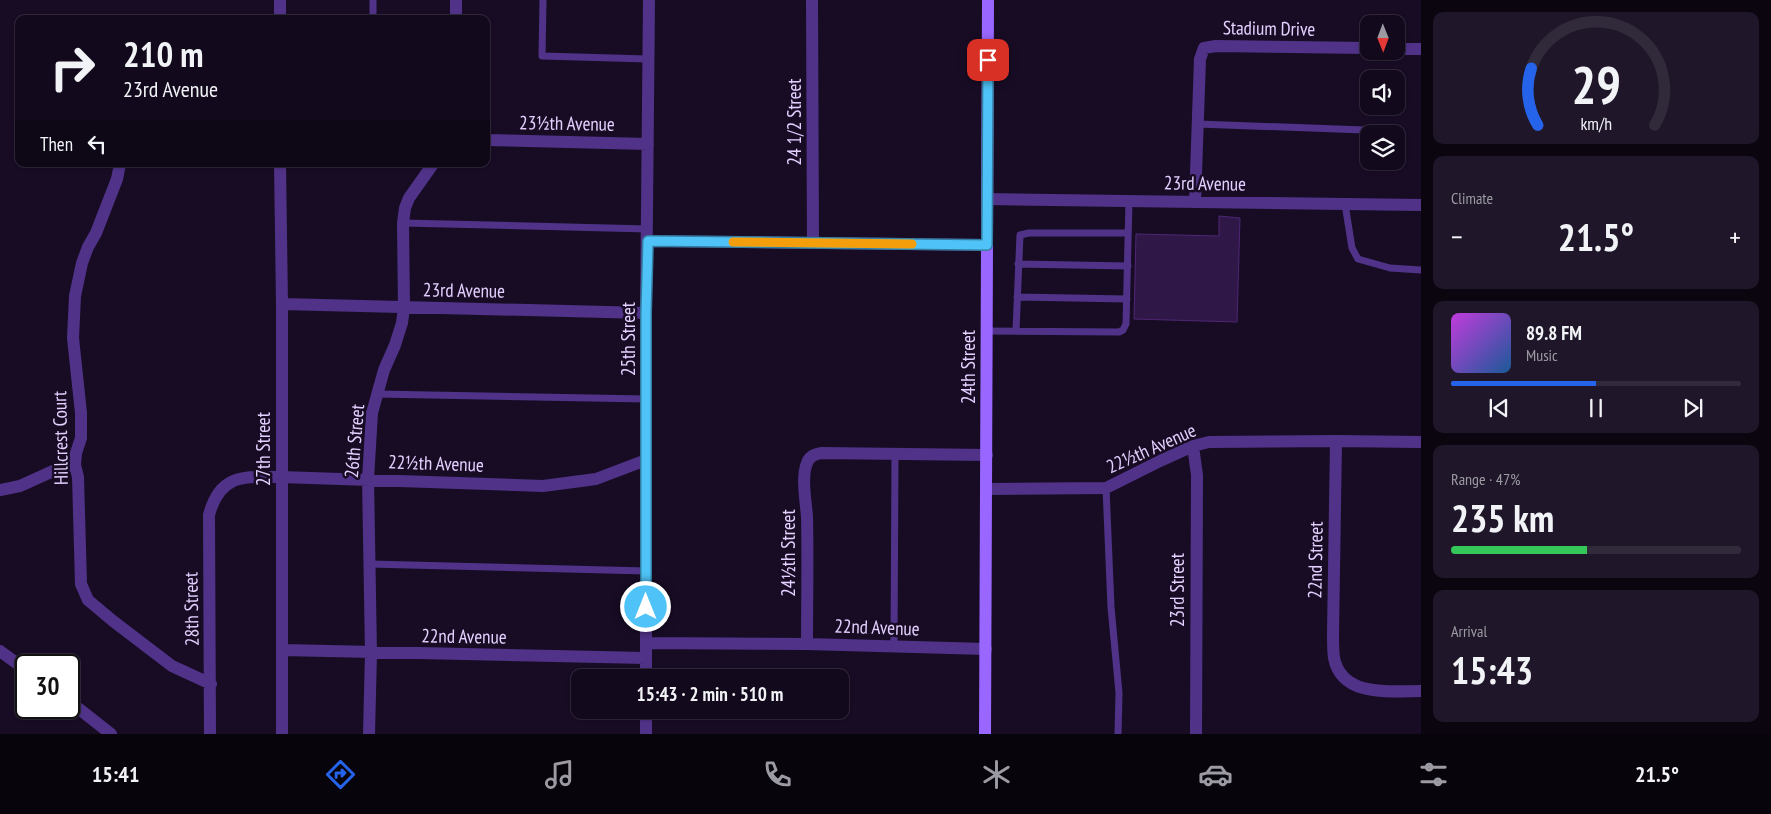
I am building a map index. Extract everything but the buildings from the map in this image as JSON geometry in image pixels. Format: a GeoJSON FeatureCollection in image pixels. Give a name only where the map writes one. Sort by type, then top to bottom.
{"type":"FeatureCollection","features":[{"type":"Feature","properties":{"kind":"street"},"geometry":{"type":"LineString","coordinates":[[280,0],[280,15]]}},
{"type":"Feature","properties":{"kind":"street"},"geometry":{"type":"LineString","coordinates":[[456,0],[456,15]]}},
{"type":"Feature","properties":{"kind":"street","name":"25th Street"},"geometry":{"type":"LineString","coordinates":[[646,669],[646,313],[650,0]]}},
{"type":"Feature","properties":{"kind":"street","name":"24 1/2 Street"},"geometry":{"type":"LineString","coordinates":[[812,0],[813,243]]}},
{"type":"Feature","properties":{"kind":"street","name":"24th Street"},"geometry":{"type":"LineString","coordinates":[[986,734],[988,0]]}},
{"type":"Feature","properties":{"kind":"street","name":"Stadium Drive"},"geometry":{"type":"LineString","coordinates":[[1195,202],[1200,59],[1204,48],[1216,46],[1360,48]]}},
{"type":"Feature","properties":{"kind":"street"},"geometry":{"type":"LineString","coordinates":[[1405,49],[1421,50]]}},
{"type":"Feature","properties":{"kind":"street","name":"23½th Avenue"},"geometry":{"type":"LineString","coordinates":[[490,140],[648,144]]}},
{"type":"Feature","properties":{"kind":"street","name":"Hillcrest Court"},"geometry":{"type":"LineString","coordinates":[[119,167],[96,233],[88,247],[75,296],[73,332],[81,413],[81,438],[76,453],[75,465],[78,476],[81,584],[88,600],[113,621],[172,666],[211,684]]}},
{"type":"Feature","properties":{"kind":"street","name":"27th Street"},"geometry":{"type":"LineString","coordinates":[[280,167],[282,734]]}},
{"type":"Feature","properties":{"kind":"street","name":"26th Street"},"geometry":{"type":"LineString","coordinates":[[369,734],[371,653],[368,479],[372,413],[384,370],[400,332],[404,308],[405,208],[409,198],[431,167]]}},
{"type":"Feature","properties":{"kind":"street","name":"23rd Avenue"},"geometry":{"type":"LineString","coordinates":[[988,199],[1421,205]]}},
{"type":"Feature","properties":{"kind":"street"},"geometry":{"type":"LineString","coordinates":[[648,235],[813,243],[987,245]]}},
{"type":"Feature","properties":{"kind":"street","name":"23rd Avenue"},"geometry":{"type":"LineString","coordinates":[[282,304],[646,313]]}},
{"type":"Feature","properties":{"kind":"street","name":"22nd Street"},"geometry":{"type":"LineString","coordinates":[[1336,441],[1333,634],[1334,658],[1337,668],[1351,683],[1362,689],[1421,691]]}},
{"type":"Feature","properties":{"kind":"street","name":"22½th Avenue"},"geometry":{"type":"LineString","coordinates":[[986,489],[1106,488],[1193,446],[1209,442],[1421,442]]}},
{"type":"Feature","properties":{"kind":"street","name":"23rd Street"},"geometry":{"type":"LineString","coordinates":[[1193,446],[1197,475],[1196,734]]}},
{"type":"Feature","properties":{"kind":"street","name":"24½th Street"},"geometry":{"type":"LineString","coordinates":[[807,644],[807,516],[805,475],[807,461],[816,454],[822,453],[895,454]]}},
{"type":"Feature","properties":{"kind":"street"},"geometry":{"type":"LineString","coordinates":[[895,454],[986,455]]}},
{"type":"Feature","properties":{"kind":"street","name":"22½th Avenue"},"geometry":{"type":"LineString","coordinates":[[223,488],[235,480],[281,477],[542,486],[596,479],[646,460]]}},
{"type":"Feature","properties":{"kind":"street"},"geometry":{"type":"LineString","coordinates":[[0,490],[20,486],[62,467],[75,465]]}},
{"type":"Feature","properties":{"kind":"street","name":"28th Street"},"geometry":{"type":"LineString","coordinates":[[210,734],[209,516],[216,494],[223,488]]}},
{"type":"Feature","properties":{"kind":"street","name":"22nd Avenue"},"geometry":{"type":"LineString","coordinates":[[646,643],[807,644],[986,649]]}},
{"type":"Feature","properties":{"kind":"street","name":"22nd Avenue"},"geometry":{"type":"LineString","coordinates":[[282,650],[646,658]]}},
{"type":"Feature","properties":{"kind":"street"},"geometry":{"type":"LineString","coordinates":[[0,651],[15,662]]}},
{"type":"Feature","properties":{"kind":"street"},"geometry":{"type":"LineString","coordinates":[[80,710],[109,733]]}},
{"type":"Feature","properties":{"kind":"street"},"geometry":{"type":"LineString","coordinates":[[646,719],[646,734]]}},
{"type":"Feature","properties":{"kind":"lane"},"geometry":{"type":"LineString","coordinates":[[373,0],[373,15]]}},
{"type":"Feature","properties":{"kind":"lane"},"geometry":{"type":"LineString","coordinates":[[543,0],[542,56],[648,59]]}},
{"type":"Feature","properties":{"kind":"lane"},"geometry":{"type":"LineString","coordinates":[[1198,124],[1360,130]]}},
{"type":"Feature","properties":{"kind":"lane"},"geometry":{"type":"LineString","coordinates":[[987,331],[1119,332],[1123,330],[1126,324],[1129,201]]}},
{"type":"Feature","properties":{"kind":"lane"},"geometry":{"type":"LineString","coordinates":[[1345,204],[1346,220],[1352,248],[1358,259],[1390,268],[1421,270]]}},
{"type":"Feature","properties":{"kind":"lane"},"geometry":{"type":"LineString","coordinates":[[404,223],[648,235]]}},
{"type":"Feature","properties":{"kind":"lane"},"geometry":{"type":"LineString","coordinates":[[1016,331],[1020,236],[1024,234],[1128,233]]}},
{"type":"Feature","properties":{"kind":"lane"},"geometry":{"type":"LineString","coordinates":[[1018,264],[1128,266]]}},
{"type":"Feature","properties":{"kind":"lane"},"geometry":{"type":"LineString","coordinates":[[1017,297],[1127,300]]}},
{"type":"Feature","properties":{"kind":"lane"},"geometry":{"type":"LineString","coordinates":[[377,394],[646,399]]}},
{"type":"Feature","properties":{"kind":"lane"},"geometry":{"type":"LineString","coordinates":[[894,647],[895,454]]}},
{"type":"Feature","properties":{"kind":"lane"},"geometry":{"type":"LineString","coordinates":[[1106,488],[1111,607],[1119,693],[1118,734]]}},
{"type":"Feature","properties":{"kind":"lane"},"geometry":{"type":"LineString","coordinates":[[369,564],[646,571]]}},
{"type":"Feature","properties":{"kind":"slow traffic"},"geometry":{"type":"LineString","coordinates":[[733,242],[912,244]]}},
{"type":"Feature","properties":{"kind":"route"},"geometry":{"type":"LineString","coordinates":[[646,607],[646,313],[648,241],[987,245],[988,60]]}}]}
